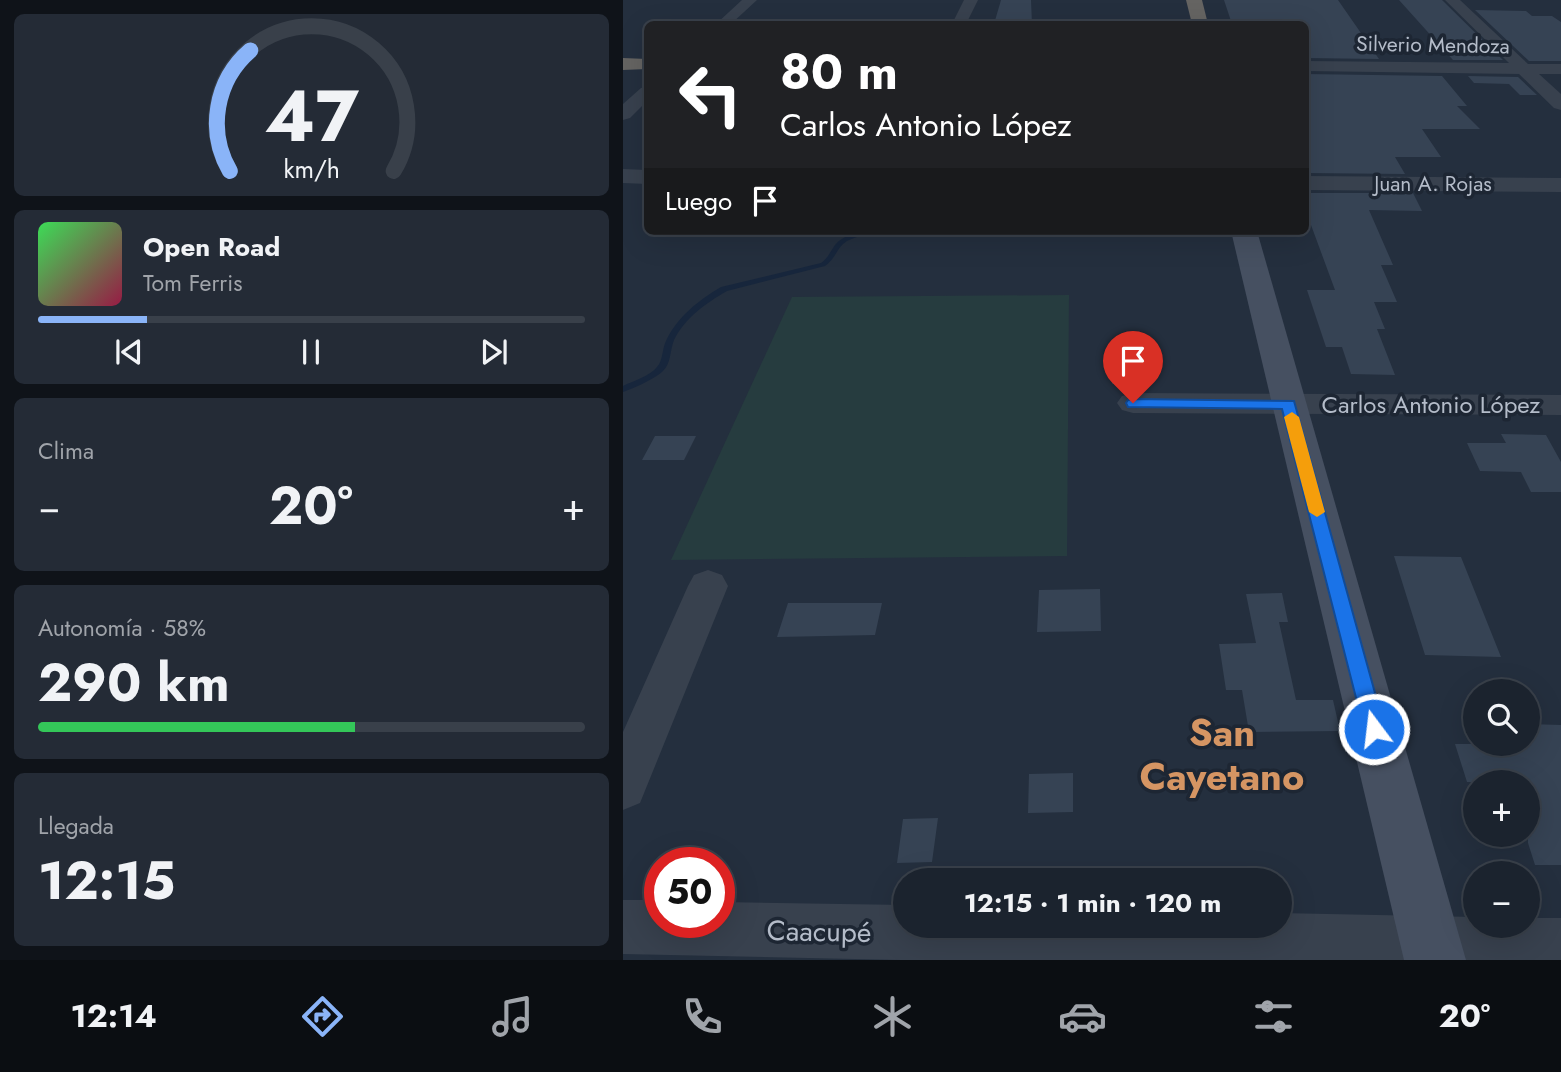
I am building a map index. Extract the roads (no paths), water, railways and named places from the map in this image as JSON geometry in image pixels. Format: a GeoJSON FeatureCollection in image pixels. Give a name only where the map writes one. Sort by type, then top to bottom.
{"type":"FeatureCollection","features":[{"type":"Feature","properties":{"kind":"highway"},"geometry":{"type":"LineString","coordinates":[[1194,0],[1199,21]]}},
{"type":"Feature","properties":{"kind":"highway"},"geometry":{"type":"LineString","coordinates":[[623,64],[644,64]]}},
{"type":"Feature","properties":{"kind":"main road"},"geometry":{"type":"LineString","coordinates":[[1245,235],[1433,953]]}},
{"type":"Feature","properties":{"kind":"street"},"geometry":{"type":"LineString","coordinates":[[726,21],[750,0]]}},
{"type":"Feature","properties":{"kind":"street"},"geometry":{"type":"LineString","coordinates":[[960,21],[971,0]]}},
{"type":"Feature","properties":{"kind":"street"},"geometry":{"type":"LineString","coordinates":[[1453,0],[1561,104]]}},
{"type":"Feature","properties":{"kind":"street","name":"Silverio Mendoza"},"geometry":{"type":"LineString","coordinates":[[1309,66],[1561,69]]}},
{"type":"Feature","properties":{"kind":"street"},"geometry":{"type":"LineString","coordinates":[[623,114],[644,95]]}},
{"type":"Feature","properties":{"kind":"street"},"geometry":{"type":"LineString","coordinates":[[623,176],[644,177]]}},
{"type":"Feature","properties":{"kind":"street","name":"Juan A. Rojas"},"geometry":{"type":"LineString","coordinates":[[1309,183],[1561,185]]}},
{"type":"Feature","properties":{"kind":"street","name":"Carlos Antonio López"},"geometry":{"type":"LineString","coordinates":[[1133,403],[1561,405]]}},
{"type":"Feature","properties":{"kind":"street"},"geometry":{"type":"LineString","coordinates":[[623,787],[708,586]]}},
{"type":"Feature","properties":{"kind":"street","name":"Caacupé"},"geometry":{"type":"LineString","coordinates":[[623,927],[1433,953],[1561,946]]}},
{"type":"Feature","properties":{"kind":"waterway"},"geometry":{"type":"LineString","coordinates":[[623,389],[658,372],[664,365],[670,341],[676,330],[693,311],[713,295],[724,289],[823,265],[842,241],[860,235]]}},
{"type":"Feature","properties":{"kind":"district","name":"San Cayetano"},"geometry":{"type":"Point","coordinates":[1222,755]}}]}
